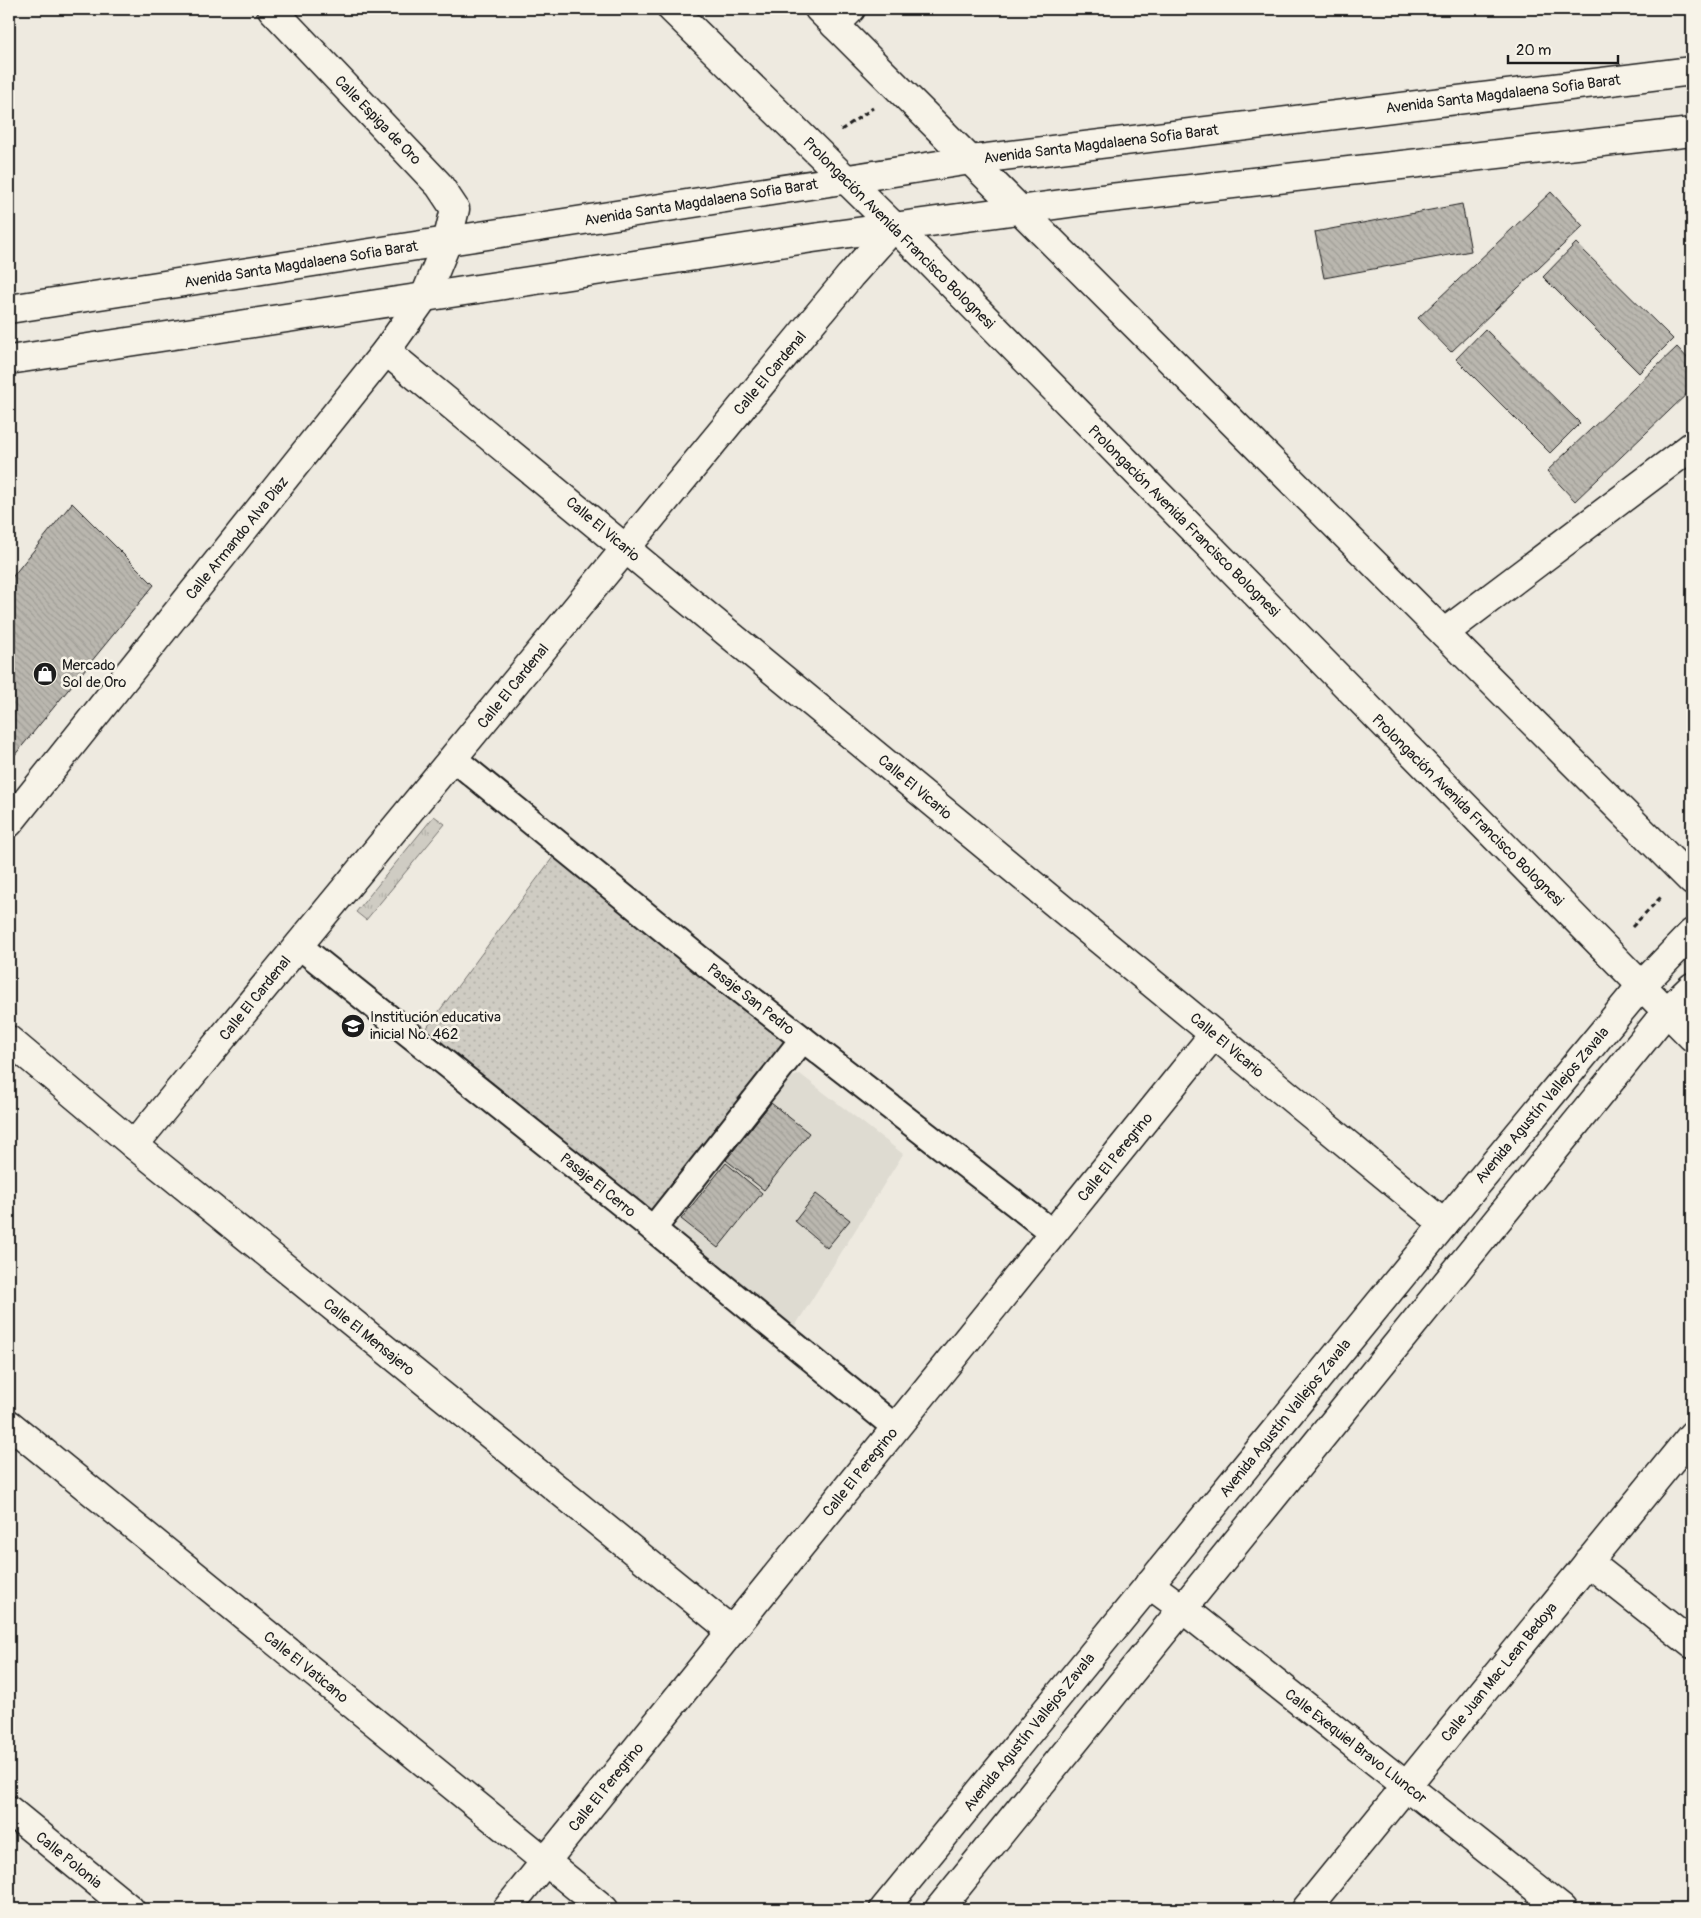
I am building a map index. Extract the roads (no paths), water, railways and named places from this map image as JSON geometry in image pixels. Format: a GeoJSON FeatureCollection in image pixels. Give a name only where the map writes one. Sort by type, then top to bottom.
{"type":"FeatureCollection","features":[{"type":"Feature","properties":{"kind":"street","name":"Calle Espiga de Oro"},"geometry":{"type":"LineString","coordinates":[[272,9],[439,184],[455,209],[447,242]]}},
{"type":"Feature","properties":{"kind":"street","name":"Prolongación Avenida Francisco Bolognesi"},"geometry":{"type":"LineString","coordinates":[[672,9],[894,228],[1692,1037]]}},
{"type":"Feature","properties":{"kind":"street"},"geometry":{"type":"LineString","coordinates":[[835,14],[1019,211],[1046,234],[1692,881]]}},
{"type":"Feature","properties":{"kind":"street","name":"Avenida Santa Magdalaena Sofia Barat"},"geometry":{"type":"LineString","coordinates":[[9,309],[971,160],[1692,71]]}},
{"type":"Feature","properties":{"kind":"street"},"geometry":{"type":"LineString","coordinates":[[9,360],[425,296],[1084,201],[1692,132]]}},
{"type":"Feature","properties":{"kind":"street","name":"Calle El Cardenal"},"geometry":{"type":"LineString","coordinates":[[134,1145],[850,276],[894,228]]}},
{"type":"Feature","properties":{"kind":"street","name":"Calle Armando Alva Diaz"},"geometry":{"type":"LineString","coordinates":[[9,823],[386,351],[425,296],[447,242]]}},
{"type":"Feature","properties":{"kind":"street","name":"Calle El Vicario"},"geometry":{"type":"LineString","coordinates":[[386,351],[1444,1224]]}},
{"type":"Feature","properties":{"kind":"street"},"geometry":{"type":"LineString","coordinates":[[1444,633],[1688,458]]}},
{"type":"Feature","properties":{"kind":"street","name":"Pasaje San Pedro"},"geometry":{"type":"LineString","coordinates":[[453,758],[701,960],[1053,1233]]}},
{"type":"Feature","properties":{"kind":"street","name":"Avenida Agustín Vallejos Zavala"},"geometry":{"type":"LineString","coordinates":[[884,1909],[1444,1224],[1642,986],[1692,933]]}},
{"type":"Feature","properties":{"kind":"street","name":"Pasaje El Cerro"},"geometry":{"type":"LineString","coordinates":[[298,945],[654,1229],[896,1428]]}},
{"type":"Feature","properties":{"kind":"street"},"geometry":{"type":"LineString","coordinates":[[939,1909],[1666,1010],[1692,987]]}},
{"type":"Feature","properties":{"kind":"street","name":"Calle El Peregrino"},"geometry":{"type":"LineString","coordinates":[[507,1909],[1214,1034]]}},
{"type":"Feature","properties":{"kind":"street"},"geometry":{"type":"LineString","coordinates":[[654,1229],[803,1039]]}},
{"type":"Feature","properties":{"kind":"street","name":"Calle El Mensajero"},"geometry":{"type":"LineString","coordinates":[[9,1040],[134,1145],[732,1631]]}},
{"type":"Feature","properties":{"kind":"street","name":"Calle El Vaticano"},"geometry":{"type":"LineString","coordinates":[[9,1424],[604,1909]]}},
{"type":"Feature","properties":{"kind":"street","name":"Calle Juan Mac Lean Bedoya"},"geometry":{"type":"LineString","coordinates":[[1306,1909],[1692,1435]]}},
{"type":"Feature","properties":{"kind":"street"},"geometry":{"type":"LineString","coordinates":[[1588,1562],[1692,1644]]}},
{"type":"Feature","properties":{"kind":"street","name":"Calle Exequiel Bravo Lluncor"},"geometry":{"type":"LineString","coordinates":[[1149,1584],[1562,1909]]}},
{"type":"Feature","properties":{"kind":"street","name":"Calle Polonia"},"geometry":{"type":"LineString","coordinates":[[9,1810],[130,1909]]}},
{"type":"Feature","properties":{"kind":"place","name":"Mercado Sol de Oro"},"geometry":{"type":"Point","coordinates":[45,674]}},
{"type":"Feature","properties":{"kind":"place","name":"Institución educativa inicial No. 462"},"geometry":{"type":"Point","coordinates":[353,1026]}}]}
